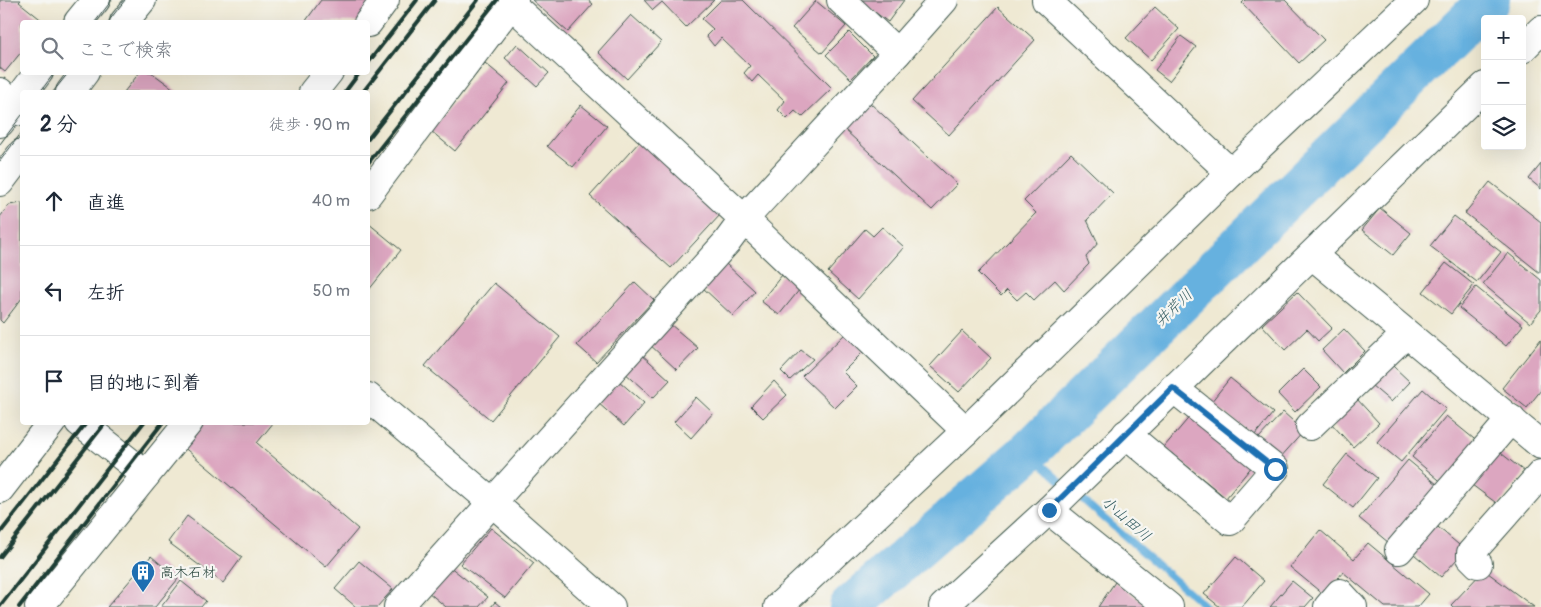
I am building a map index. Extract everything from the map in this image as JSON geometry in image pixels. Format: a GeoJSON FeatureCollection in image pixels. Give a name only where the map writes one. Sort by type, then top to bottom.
{"type":"FeatureCollection","features":[{"type":"Feature","properties":{"kind":"street"},"geometry":{"type":"LineString","coordinates":[[80,20],[96,0]]}},
{"type":"Feature","properties":{"kind":"street"},"geometry":{"type":"LineString","coordinates":[[126,20],[142,0]]}},
{"type":"Feature","properties":{"kind":"street"},"geometry":{"type":"LineString","coordinates":[[370,20],[385,0]]}},
{"type":"Feature","properties":{"kind":"street"},"geometry":{"type":"LineString","coordinates":[[841,0],[897,53]]}},
{"type":"Feature","properties":{"kind":"street"},"geometry":{"type":"LineString","coordinates":[[398,607],[728,242],[744,219],[944,0]]}},
{"type":"Feature","properties":{"kind":"street"},"geometry":{"type":"LineString","coordinates":[[1046,0],[1231,173]]}},
{"type":"Feature","properties":{"kind":"street"},"geometry":{"type":"LineString","coordinates":[[778,607],[966,431],[1231,173],[1414,0]]}},
{"type":"Feature","properties":{"kind":"street"},"geometry":{"type":"LineString","coordinates":[[370,191],[513,2],[966,431]]}},
{"type":"Feature","properties":{"kind":"street"},"geometry":{"type":"LineString","coordinates":[[1526,45],[1541,30]]}},
{"type":"Feature","properties":{"kind":"street"},"geometry":{"type":"LineString","coordinates":[[24,90],[37,75]]}},
{"type":"Feature","properties":{"kind":"street"},"geometry":{"type":"LineString","coordinates":[[72,90],[83,75]]}},
{"type":"Feature","properties":{"kind":"street"},"geometry":{"type":"LineString","coordinates":[[315,90],[327,75]]}},
{"type":"Feature","properties":{"kind":"street"},"geometry":{"type":"LineString","coordinates":[[943,607],[1049,510],[1481,90]]}},
{"type":"Feature","properties":{"kind":"street"},"geometry":{"type":"LineString","coordinates":[[0,182],[20,156]]}},
{"type":"Feature","properties":{"kind":"street"},"geometry":{"type":"LineString","coordinates":[[1312,255],[1541,445]]}},
{"type":"Feature","properties":{"kind":"street"},"geometry":{"type":"LineString","coordinates":[[1310,426],[1406,334]]}},
{"type":"Feature","properties":{"kind":"street"},"geometry":{"type":"LineString","coordinates":[[1126,434],[1230,521],[1275,469],[1173,388]]}},
{"type":"Feature","properties":{"kind":"street"},"geometry":{"type":"LineString","coordinates":[[370,399],[492,502],[611,607]]}},
{"type":"Feature","properties":{"kind":"street"},"geometry":{"type":"LineString","coordinates":[[1399,550],[1511,419]]}},
{"type":"Feature","properties":{"kind":"street"},"geometry":{"type":"LineString","coordinates":[[0,489],[50,425]]}},
{"type":"Feature","properties":{"kind":"street"},"geometry":{"type":"LineString","coordinates":[[83,425],[146,476]]}},
{"type":"Feature","properties":{"kind":"street"},"geometry":{"type":"LineString","coordinates":[[39,607],[187,425]]}},
{"type":"Feature","properties":{"kind":"street"},"geometry":{"type":"LineString","coordinates":[[1478,564],[1471,557],[1471,553],[1541,474]]}},
{"type":"Feature","properties":{"kind":"street"},"geometry":{"type":"LineString","coordinates":[[1049,510],[1169,607]]}},
{"type":"Feature","properties":{"kind":"street"},"geometry":{"type":"LineString","coordinates":[[1328,607],[1340,593],[1353,607]]}},
{"type":"Feature","properties":{"kind":"building"},"geometry":{"type":"Polygon","coordinates":[[[0,0],[21,0],[19,2],[42,20],[20,20],[20,53],[5,72],[0,68],[0,0]]]}},
{"type":"Feature","properties":{"kind":"building"},"geometry":{"type":"Polygon","coordinates":[[[321,0],[376,0],[361,20],[306,20],[321,0]]]}},
{"type":"Feature","properties":{"kind":"building"},"geometry":{"type":"Polygon","coordinates":[[[532,0],[588,0],[593,4],[568,32],[532,0]]]}},
{"type":"Feature","properties":{"kind":"building"},"geometry":{"type":"Polygon","coordinates":[[[644,0],[714,0],[686,27],[662,2],[653,10],[644,0]]]}},
{"type":"Feature","properties":{"kind":"building"},"geometry":{"type":"Polygon","coordinates":[[[721,0],[743,0],[832,88],[802,117],[795,111],[787,119],[778,110],[785,101],[758,75],[752,82],[744,73],[750,66],[721,38],[714,46],[706,36],[713,29],[702,19],[721,0]]]}},
{"type":"Feature","properties":{"kind":"building"},"geometry":{"type":"Polygon","coordinates":[[[859,0],[904,0],[888,22],[859,0]]]}},
{"type":"Feature","properties":{"kind":"building"},"geometry":{"type":"Polygon","coordinates":[[[1245,0],[1285,0],[1324,40],[1299,63],[1242,3],[1245,0]]]}},
{"type":"Feature","properties":{"kind":"building"},"geometry":{"type":"Polygon","coordinates":[[[816,1],[846,26],[822,53],[792,28],[816,1]]]}},
{"type":"Feature","properties":{"kind":"building"},"geometry":{"type":"Polygon","coordinates":[[[998,7],[1035,40],[949,135],[912,101],[998,7]]]}},
{"type":"Feature","properties":{"kind":"building"},"geometry":{"type":"Polygon","coordinates":[[[1155,7],[1179,29],[1151,60],[1126,38],[1155,7]]]}},
{"type":"Feature","properties":{"kind":"building"},"geometry":{"type":"Polygon","coordinates":[[[631,15],[661,42],[627,79],[598,52],[631,15]]]}},
{"type":"Feature","properties":{"kind":"building"},"geometry":{"type":"Polygon","coordinates":[[[849,32],[873,56],[851,79],[826,55],[849,32]]]}},
{"type":"Feature","properties":{"kind":"building"},"geometry":{"type":"Polygon","coordinates":[[[1181,36],[1196,47],[1169,81],[1155,70],[1181,36]]]}},
{"type":"Feature","properties":{"kind":"building"},"geometry":{"type":"Polygon","coordinates":[[[517,44],[549,73],[537,86],[505,58],[517,44]]]}},
{"type":"Feature","properties":{"kind":"building"},"geometry":{"type":"Polygon","coordinates":[[[485,63],[509,83],[455,151],[431,131],[485,63]]]}},
{"type":"Feature","properties":{"kind":"building"},"geometry":{"type":"Polygon","coordinates":[[[138,75],[155,75],[175,90],[126,90],[138,75]]]}},
{"type":"Feature","properties":{"kind":"building"},"geometry":{"type":"Polygon","coordinates":[[[870,103],[957,184],[932,210],[845,130],[870,103]]]}},
{"type":"Feature","properties":{"kind":"building"},"geometry":{"type":"Polygon","coordinates":[[[581,105],[607,126],[573,167],[547,146],[581,105]]]}},
{"type":"Feature","properties":{"kind":"building"},"geometry":{"type":"Polygon","coordinates":[[[641,140],[721,214],[671,268],[590,196],[641,140]]]}},
{"type":"Feature","properties":{"kind":"building"},"geometry":{"type":"Polygon","coordinates":[[[1071,153],[1113,193],[1087,220],[1098,243],[1086,257],[1089,264],[1064,290],[1055,280],[1034,300],[1026,292],[1017,300],[1007,290],[1001,296],[978,273],[1036,213],[1024,201],[1071,153]]]}},
{"type":"Feature","properties":{"kind":"building"},"geometry":{"type":"Polygon","coordinates":[[[1541,164],[1541,189],[1529,179],[1541,164]]]}},
{"type":"Feature","properties":{"kind":"building"},"geometry":{"type":"Polygon","coordinates":[[[1490,182],[1541,222],[1540,273],[1465,213],[1490,182]]]}},
{"type":"Feature","properties":{"kind":"building"},"geometry":{"type":"Polygon","coordinates":[[[20,203],[20,301],[3,323],[0,320],[0,217],[9,205],[20,203]]]}},
{"type":"Feature","properties":{"kind":"building"},"geometry":{"type":"Polygon","coordinates":[[[1380,208],[1411,233],[1393,255],[1362,230],[1380,208]]]}},
{"type":"Feature","properties":{"kind":"building"},"geometry":{"type":"Polygon","coordinates":[[[1454,216],[1501,252],[1477,282],[1430,246],[1454,216]]]}},
{"type":"Feature","properties":{"kind":"building"},"geometry":{"type":"Polygon","coordinates":[[[370,225],[401,250],[370,289],[370,225]]]}},
{"type":"Feature","properties":{"kind":"building"},"geometry":{"type":"Polygon","coordinates":[[[882,227],[904,247],[858,299],[828,272],[865,229],[873,236],[882,227]]]}},
{"type":"Feature","properties":{"kind":"building"},"geometry":{"type":"Polygon","coordinates":[[[1508,253],[1541,280],[1541,310],[1530,323],[1483,284],[1508,253]]]}},
{"type":"Feature","properties":{"kind":"building"},"geometry":{"type":"Polygon","coordinates":[[[725,263],[755,291],[733,316],[702,287],[725,263]]]}},
{"type":"Feature","properties":{"kind":"building"},"geometry":{"type":"Polygon","coordinates":[[[1446,263],[1474,285],[1451,314],[1423,292],[1446,263]]]}},
{"type":"Feature","properties":{"kind":"building"},"geometry":{"type":"Polygon","coordinates":[[[782,275],[800,289],[779,315],[761,301],[782,275]]]}},
{"type":"Feature","properties":{"kind":"building"},"geometry":{"type":"Polygon","coordinates":[[[635,282],[654,300],[596,362],[577,345],[635,282]]]}},
{"type":"Feature","properties":{"kind":"building"},"geometry":{"type":"Polygon","coordinates":[[[494,283],[560,337],[491,420],[425,366],[494,283]]]}},
{"type":"Feature","properties":{"kind":"building"},"geometry":{"type":"Polygon","coordinates":[[[1476,287],[1523,325],[1506,346],[1459,308],[1476,287]]]}},
{"type":"Feature","properties":{"kind":"building"},"geometry":{"type":"Polygon","coordinates":[[[1297,292],[1332,328],[1318,341],[1307,329],[1285,350],[1262,325],[1297,292]]]}},
{"type":"Feature","properties":{"kind":"building"},"geometry":{"type":"Polygon","coordinates":[[[670,324],[698,348],[677,370],[648,343],[670,324]]]}},
{"type":"Feature","properties":{"kind":"building"},"geometry":{"type":"Polygon","coordinates":[[[1344,329],[1365,351],[1343,373],[1322,350],[1344,329]]]}},
{"type":"Feature","properties":{"kind":"building"},"geometry":{"type":"Polygon","coordinates":[[[962,331],[991,358],[959,392],[930,366],[962,331]]]}},
{"type":"Feature","properties":{"kind":"building"},"geometry":{"type":"Polygon","coordinates":[[[847,332],[865,350],[843,372],[857,386],[835,408],[802,376],[847,332]]]}},
{"type":"Feature","properties":{"kind":"building"},"geometry":{"type":"Polygon","coordinates":[[[1541,339],[1541,390],[1527,408],[1502,388],[1541,339]]]}},
{"type":"Feature","properties":{"kind":"building"},"geometry":{"type":"Polygon","coordinates":[[[801,350],[813,359],[790,380],[781,371],[801,350]]]}},
{"type":"Feature","properties":{"kind":"building"},"geometry":{"type":"Polygon","coordinates":[[[640,353],[670,380],[653,398],[623,371],[640,353]]]}},
{"type":"Feature","properties":{"kind":"building"},"geometry":{"type":"Polygon","coordinates":[[[1393,366],[1410,382],[1391,402],[1371,385],[1393,366]]]}},
{"type":"Feature","properties":{"kind":"building"},"geometry":{"type":"Polygon","coordinates":[[[1303,369],[1321,387],[1295,412],[1278,394],[1303,369]]]}},
{"type":"Feature","properties":{"kind":"building"},"geometry":{"type":"Polygon","coordinates":[[[1230,378],[1273,413],[1254,436],[1211,402],[1230,378]]]}},
{"type":"Feature","properties":{"kind":"building"},"geometry":{"type":"Polygon","coordinates":[[[619,381],[644,403],[624,426],[597,402],[619,381]]]}},
{"type":"Feature","properties":{"kind":"building"},"geometry":{"type":"Polygon","coordinates":[[[774,381],[787,395],[763,418],[751,406],[774,381]]]}},
{"type":"Feature","properties":{"kind":"building"},"geometry":{"type":"Polygon","coordinates":[[[1423,389],[1446,409],[1401,462],[1377,442],[1423,389]]]}},
{"type":"Feature","properties":{"kind":"building"},"geometry":{"type":"Polygon","coordinates":[[[696,397],[713,413],[691,438],[674,422],[696,397]]]}},
{"type":"Feature","properties":{"kind":"building"},"geometry":{"type":"Polygon","coordinates":[[[1356,398],[1379,423],[1353,447],[1330,422],[1356,398]]]}},
{"type":"Feature","properties":{"kind":"building"},"geometry":{"type":"Polygon","coordinates":[[[1283,412],[1304,431],[1279,459],[1258,439],[1283,412]]]}},
{"type":"Feature","properties":{"kind":"building"},"geometry":{"type":"Polygon","coordinates":[[[1192,414],[1253,465],[1226,498],[1164,447],[1192,414]]]}},
{"type":"Feature","properties":{"kind":"building"},"geometry":{"type":"Polygon","coordinates":[[[1446,416],[1479,443],[1445,485],[1412,457],[1446,416]]]}},
{"type":"Feature","properties":{"kind":"building"},"geometry":{"type":"Polygon","coordinates":[[[198,425],[272,425],[257,443],[358,529],[326,567],[181,445],[198,425]]]}},
{"type":"Feature","properties":{"kind":"building"},"geometry":{"type":"Polygon","coordinates":[[[1497,450],[1525,472],[1499,505],[1468,482],[1497,450]]]}},
{"type":"Feature","properties":{"kind":"building"},"geometry":{"type":"Polygon","coordinates":[[[1347,454],[1377,478],[1353,508],[1323,484],[1347,454]]]}},
{"type":"Feature","properties":{"kind":"building"},"geometry":{"type":"Polygon","coordinates":[[[1408,460],[1444,490],[1395,548],[1359,518],[1408,460]]]}},
{"type":"Feature","properties":{"kind":"building"},"geometry":{"type":"Polygon","coordinates":[[[187,516],[242,557],[223,583],[168,542],[187,516]]]}},
{"type":"Feature","properties":{"kind":"building"},"geometry":{"type":"Polygon","coordinates":[[[1432,522],[1465,550],[1441,577],[1408,549],[1432,522]]]}},
{"type":"Feature","properties":{"kind":"building"},"geometry":{"type":"Polygon","coordinates":[[[491,528],[534,563],[505,598],[460,564],[491,528]]]}},
{"type":"Feature","properties":{"kind":"building"},"geometry":{"type":"Polygon","coordinates":[[[1320,530],[1354,559],[1368,543],[1429,594],[1418,607],[1385,607],[1343,572],[1324,595],[1290,567],[1320,530]]]}},
{"type":"Feature","properties":{"kind":"building","name":"高木石材"},"geometry":{"type":"Polygon","coordinates":[[[151,556],[178,579],[155,607],[107,607],[151,556]]]}},
{"type":"Feature","properties":{"kind":"building"},"geometry":{"type":"Polygon","coordinates":[[[1236,557],[1264,581],[1242,607],[1220,607],[1204,594],[1236,557]]]}},
{"type":"Feature","properties":{"kind":"building"},"geometry":{"type":"Polygon","coordinates":[[[359,561],[393,589],[377,607],[356,607],[335,589],[359,561]]]}},
{"type":"Feature","properties":{"kind":"building"},"geometry":{"type":"Polygon","coordinates":[[[449,566],[488,597],[479,607],[446,607],[428,592],[449,566]]]}},
{"type":"Feature","properties":{"kind":"building"},"geometry":{"type":"Polygon","coordinates":[[[1484,570],[1534,607],[1453,607],[1451,605],[1484,570]]]}},
{"type":"Feature","properties":{"kind":"building"},"geometry":{"type":"Polygon","coordinates":[[[181,581],[206,601],[201,607],[161,607],[181,581]]]}},
{"type":"Feature","properties":{"kind":"building"},"geometry":{"type":"Polygon","coordinates":[[[1292,581],[1313,598],[1305,607],[1270,607],[1292,581]]]}},
{"type":"Feature","properties":{"kind":"building"},"geometry":{"type":"Polygon","coordinates":[[[1115,582],[1147,605],[1145,607],[1098,607],[1115,582]]]}},
{"type":"Feature","properties":{"kind":"building"},"geometry":{"type":"Polygon","coordinates":[[[495,602],[501,607],[491,607],[495,602]]]}},
{"type":"Feature","properties":{"kind":"waterway","name":"井芹川"},"geometry":{"type":"LineString","coordinates":[[850,607],[1028,452],[1489,0]]}},
{"type":"Feature","properties":{"kind":"waterway","name":"小山田川"},"geometry":{"type":"LineString","coordinates":[[1028,452],[1066,486]]}},
{"type":"Feature","properties":{"kind":"waterway","name":"小山田川"},"geometry":{"type":"LineString","coordinates":[[1075,493],[1206,607]]}},
{"type":"Feature","properties":{"kind":"tram line"},"geometry":{"type":"LineString","coordinates":[[97,20],[112,0]]}},
{"type":"Feature","properties":{"kind":"tram line"},"geometry":{"type":"LineString","coordinates":[[110,20],[125,0]]}},
{"type":"Feature","properties":{"kind":"tram line"},"geometry":{"type":"LineString","coordinates":[[42,90],[53,75]]}},
{"type":"Feature","properties":{"kind":"tram line"},"geometry":{"type":"LineString","coordinates":[[55,90],[67,75]]}},
{"type":"Feature","properties":{"kind":"tram line"},"geometry":{"type":"LineString","coordinates":[[0,144],[20,118]]}},
{"type":"Feature","properties":{"kind":"tram line"},"geometry":{"type":"LineString","coordinates":[[0,161],[20,135]]}},
{"type":"Feature","properties":{"kind":"railway"},"geometry":{"type":"LineString","coordinates":[[370,60],[417,0]]}},
{"type":"Feature","properties":{"kind":"railway"},"geometry":{"type":"LineString","coordinates":[[365,90],[435,0]]}},
{"type":"Feature","properties":{"kind":"railway"},"geometry":{"type":"LineString","coordinates":[[370,136],[478,0]]}},
{"type":"Feature","properties":{"kind":"railway"},"geometry":{"type":"LineString","coordinates":[[370,160],[497,0]]}},
{"type":"Feature","properties":{"kind":"railway"},"geometry":{"type":"LineString","coordinates":[[346,90],[358,75]]}},
{"type":"Feature","properties":{"kind":"railway"},"geometry":{"type":"LineString","coordinates":[[0,533],[85,425]]}},
{"type":"Feature","properties":{"kind":"railway"},"geometry":{"type":"LineString","coordinates":[[0,557],[104,425]]}},
{"type":"Feature","properties":{"kind":"railway"},"geometry":{"type":"LineString","coordinates":[[0,606],[142,425]]}},
{"type":"Feature","properties":{"kind":"railway"},"geometry":{"type":"LineString","coordinates":[[19,607],[161,425]]}},
{"type":"Feature","properties":{"kind":"place","name":"高木石材"},"geometry":{"type":"Point","coordinates":[143,593]}},
{"type":"Feature","properties":{"kind":"route"},"geometry":{"type":"LineString","coordinates":[[1049,510],[1173,388],[1275,469]]}}]}
